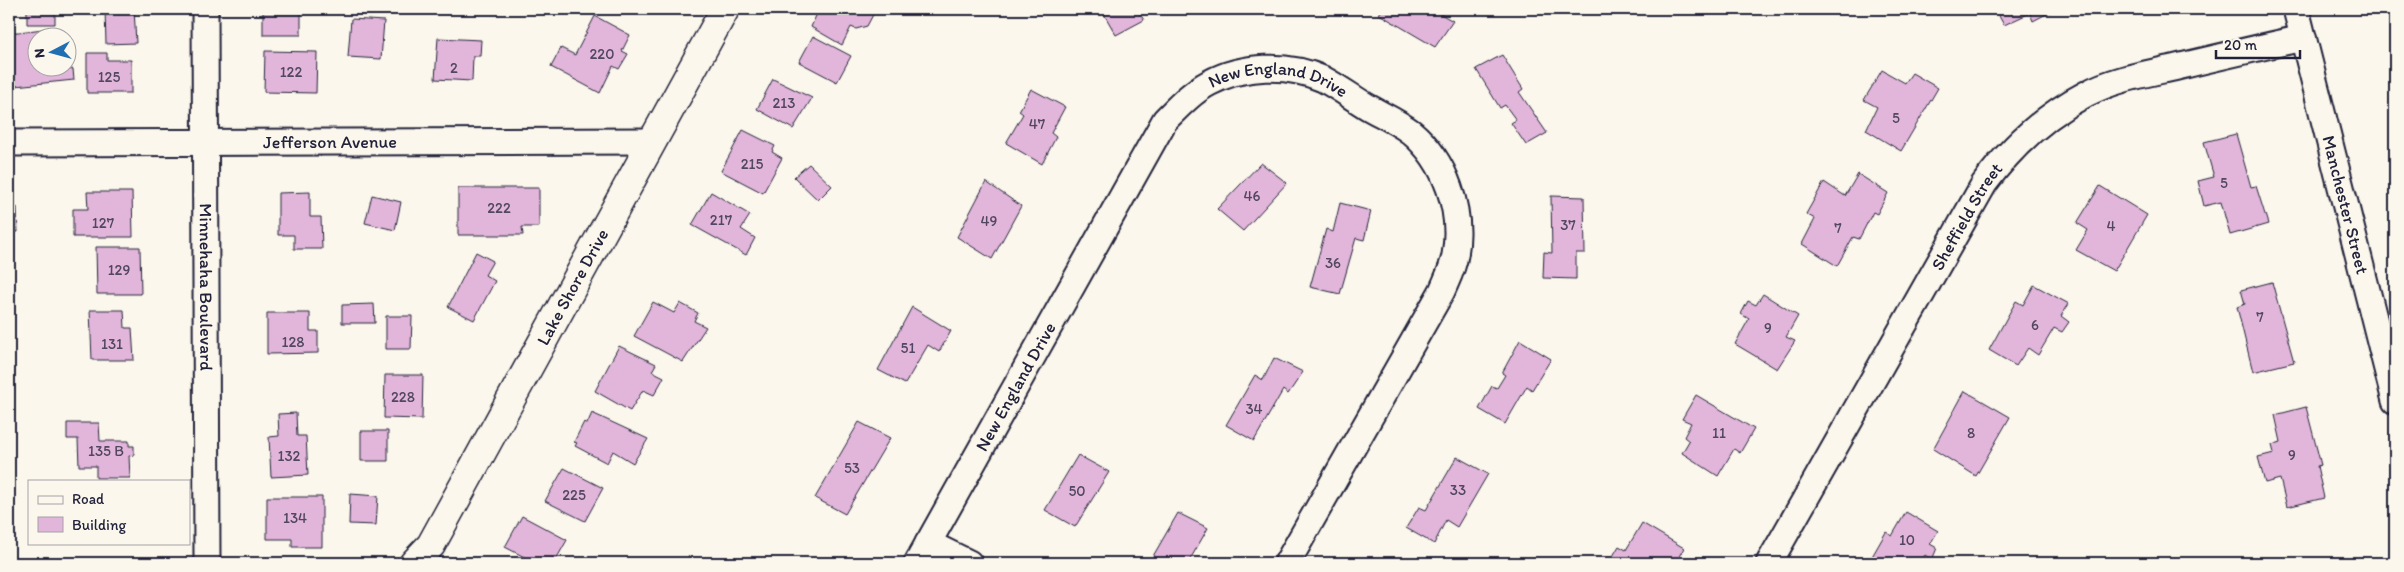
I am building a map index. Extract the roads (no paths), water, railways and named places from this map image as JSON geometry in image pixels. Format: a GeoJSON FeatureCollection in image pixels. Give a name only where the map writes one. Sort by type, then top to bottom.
{"type":"FeatureCollection","features":[{"type":"Feature","properties":{"kind":"street","name":"Minnehaha Boulevard"},"geometry":{"type":"LineString","coordinates":[[205,9],[207,563]]}},
{"type":"Feature","properties":{"kind":"street","name":"Lake Shore Drive"},"geometry":{"type":"LineString","coordinates":[[414,563],[431,544],[725,9]]}},
{"type":"Feature","properties":{"kind":"street","name":"Manchester Street"},"geometry":{"type":"LineString","coordinates":[[2296,9],[2395,401]]}},
{"type":"Feature","properties":{"kind":"street","name":"Sheffield Street"},"geometry":{"type":"LineString","coordinates":[[1769,563],[1984,184],[1998,165],[2024,137],[2054,113],[2087,94],[2122,80],[2303,38]]}},
{"type":"Feature","properties":{"kind":"street","name":"New England Drive"},"geometry":{"type":"LineString","coordinates":[[923,553],[1165,120],[1185,100],[1218,80],[1245,71],[1283,69],[1302,72],[1323,80],[1410,131],[1424,145],[1444,176],[1456,213],[1457,232],[1453,262],[1442,291],[1287,563]]}},
{"type":"Feature","properties":{"kind":"street","name":"Jefferson Avenue"},"geometry":{"type":"LineString","coordinates":[[9,143],[652,141]]}},
{"type":"Feature","properties":{"kind":"street"},"geometry":{"type":"LineString","coordinates":[[923,553],[969,563]]}}]}
